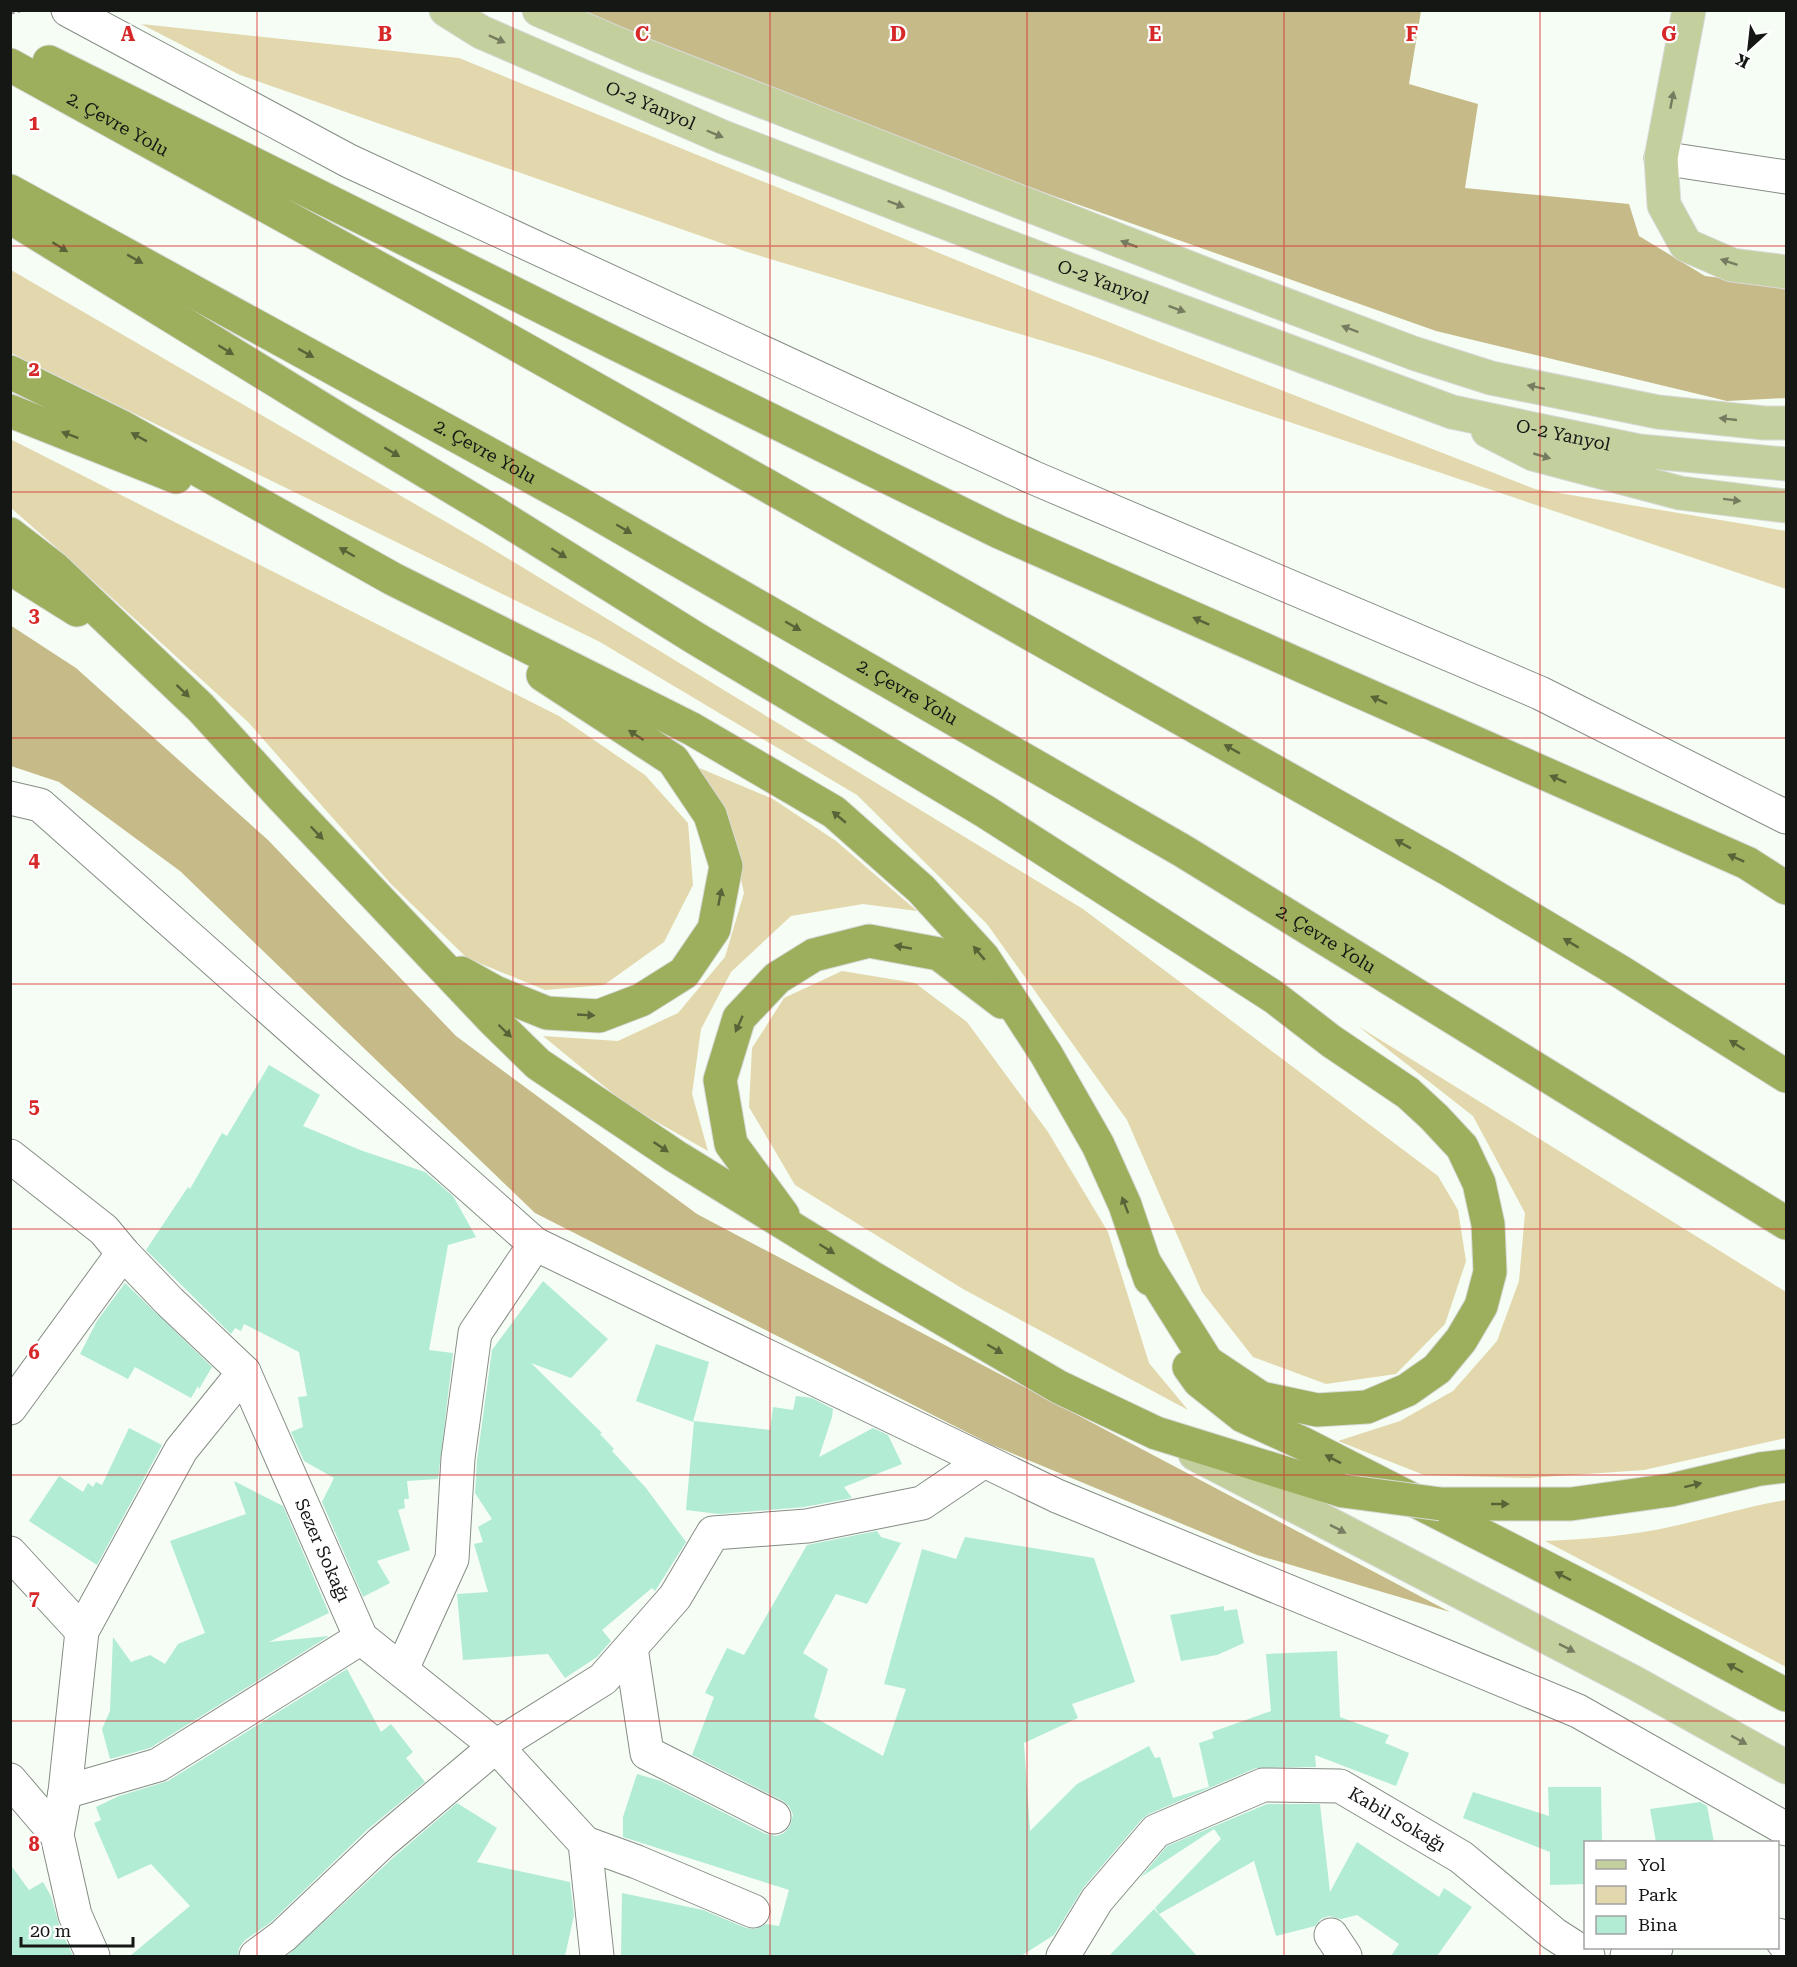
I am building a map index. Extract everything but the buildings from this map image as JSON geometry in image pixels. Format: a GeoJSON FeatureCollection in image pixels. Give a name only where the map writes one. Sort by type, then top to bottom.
{"type":"FeatureCollection","features":[{"type":"Feature","properties":{"kind":"highway"},"geometry":{"type":"LineString","coordinates":[[10,43],[999,532],[1747,863],[1786,888]]}},
{"type":"Feature","properties":{"kind":"highway","name":"2. Çevre Yolu"},"geometry":{"type":"LineString","coordinates":[[10,65],[473,320],[1448,869],[1611,966],[1786,1076]]}},
{"type":"Feature","properties":{"kind":"highway","name":"2. Çevre Yolu"},"geometry":{"type":"LineString","coordinates":[[10,191],[575,501],[1184,851],[1786,1223]]}},
{"type":"Feature","properties":{"kind":"highway"},"geometry":{"type":"LineString","coordinates":[[10,217],[695,638],[986,812],[1274,997],[1331,1041],[1408,1093],[1462,1147],[1479,1183],[1488,1224],[1490,1272],[1481,1306],[1461,1340],[1437,1369],[1407,1390],[1367,1407],[1317,1410],[1261,1398],[1207,1362],[1143,1260]]}},
{"type":"Feature","properties":{"kind":"highway"},"geometry":{"type":"LineString","coordinates":[[10,372],[120,426],[393,579],[674,760],[710,815],[726,866],[714,929],[684,974],[641,1000],[599,1016],[547,1013],[495,992],[436,958]]}},
{"type":"Feature","properties":{"kind":"highway"},"geometry":{"type":"LineString","coordinates":[[10,411],[301,526]]}},
{"type":"Feature","properties":{"kind":"highway"},"geometry":{"type":"LineString","coordinates":[[10,534],[54,568],[201,708],[493,1020],[538,1064],[675,1156],[873,1278],[1059,1386],[1156,1433],[1343,1491],[1442,1504],[1572,1504],[1671,1490],[1760,1469],[1786,1466]]}},
{"type":"Feature","properties":{"kind":"highway"},"geometry":{"type":"LineString","coordinates":[[10,568],[141,650]]}},
{"type":"Feature","properties":{"kind":"highway"},"geometry":{"type":"LineString","coordinates":[[393,579],[692,729],[834,812],[921,889],[983,957],[1046,1054],[1098,1145],[1125,1204],[1170,1340],[1199,1381],[1243,1416],[1302,1443],[1609,1600],[1786,1695]]}},
{"type":"Feature","properties":{"kind":"highway"},"geometry":{"type":"LineString","coordinates":[[792,1227],[731,1144],[720,1080],[739,1018],[777,978],[814,955],[869,941],[939,954],[999,998],[1046,1054]]}},
{"type":"Feature","properties":{"kind":"main road","name":"O-2 Yanyol"},"geometry":{"type":"LineString","coordinates":[[446,10],[481,32],[723,137],[1452,412],[1639,451],[1786,464]]}},
{"type":"Feature","properties":{"kind":"main road"},"geometry":{"type":"LineString","coordinates":[[539,10],[655,60],[1211,277],[1413,353],[1491,378],[1658,412],[1764,423],[1786,423]]}},
{"type":"Feature","properties":{"kind":"main road"},"geometry":{"type":"LineString","coordinates":[[1689,10],[1662,158],[1664,205],[1686,245],[1732,265],[1786,272]]}},
{"type":"Feature","properties":{"kind":"main road"},"geometry":{"type":"LineString","coordinates":[[1452,412],[1533,454],[1680,493],[1786,506]]}},
{"type":"Feature","properties":{"kind":"main road"},"geometry":{"type":"LineString","coordinates":[[1156,1433],[1635,1683],[1786,1767]]}},
{"type":"Feature","properties":{"kind":"street"},"geometry":{"type":"LineString","coordinates":[[69,10],[349,161],[1032,477],[1540,693],[1786,818]]}},
{"type":"Feature","properties":{"kind":"street"},"geometry":{"type":"LineString","coordinates":[[1662,158],[1786,177]]}},
{"type":"Feature","properties":{"kind":"street"},"geometry":{"type":"LineString","coordinates":[[10,798],[40,806],[535,1244],[1057,1496],[1578,1711],[1786,1829]]}},
{"type":"Feature","properties":{"kind":"street","name":"Sezer Sokağı"},"geometry":{"type":"LineString","coordinates":[[10,1156],[104,1230],[170,1302],[244,1372],[361,1638],[496,1746],[585,1843]]}},
{"type":"Feature","properties":{"kind":"street"},"geometry":{"type":"LineString","coordinates":[[402,1670],[452,1559],[458,1458],[475,1333],[535,1244]]}},
{"type":"Feature","properties":{"kind":"street"},"geometry":{"type":"LineString","coordinates":[[10,1408],[123,1253]]}},
{"type":"Feature","properties":{"kind":"street"},"geometry":{"type":"LineString","coordinates":[[93,1956],[75,1915],[57,1835],[65,1792],[82,1630],[182,1450],[244,1372]]}},
{"type":"Feature","properties":{"kind":"street"},"geometry":{"type":"LineString","coordinates":[[256,1956],[283,1936],[381,1843],[496,1746],[603,1679],[675,1597],[713,1533],[807,1526],[922,1503],[984,1461]]}},
{"type":"Feature","properties":{"kind":"street"},"geometry":{"type":"LineString","coordinates":[[10,1553],[82,1630]]}},
{"type":"Feature","properties":{"kind":"street"},"geometry":{"type":"LineString","coordinates":[[65,1792],[158,1765],[361,1638]]}},
{"type":"Feature","properties":{"kind":"street"},"geometry":{"type":"LineString","coordinates":[[630,1648],[647,1753],[774,1817]]}},
{"type":"Feature","properties":{"kind":"street"},"geometry":{"type":"LineString","coordinates":[[10,1780],[57,1835]]}},
{"type":"Feature","properties":{"kind":"street","name":"Kabil Sokağı"},"geometry":{"type":"LineString","coordinates":[[1063,1956],[1097,1900],[1156,1831],[1263,1785],[1340,1786],[1461,1857],[1554,1934],[1588,1956]]}},
{"type":"Feature","properties":{"kind":"street"},"geometry":{"type":"LineString","coordinates":[[597,1956],[585,1843],[637,1862],[753,1911]]}},
{"type":"Feature","properties":{"kind":"street"},"geometry":{"type":"LineString","coordinates":[[1627,1956],[1650,1949]]}},
{"type":"Feature","properties":{"kind":"path"},"geometry":{"type":"LineString","coordinates":[[10,13],[21,10]]}},
{"type":"Feature","properties":{"kind":"green space"},"geometry":{"type":"Polygon","coordinates":[[[141,24],[459,58],[1163,344],[1535,489],[1786,531],[1786,589],[1093,356],[744,251],[240,75],[141,24]]]}},
{"type":"Feature","properties":{"kind":"green space"},"geometry":{"type":"Polygon","coordinates":[[[11,270],[484,544],[1083,909],[1438,1176],[1458,1210],[1466,1261],[1445,1324],[1396,1374],[1326,1384],[1253,1357],[1202,1292],[1127,1120],[987,924],[857,795],[600,642],[11,353],[11,270]]]}},
{"type":"Feature","properties":{"kind":"green space"},"geometry":{"type":"Polygon","coordinates":[[[10,439],[559,716],[645,775],[688,823],[693,885],[664,942],[604,985],[545,990],[467,958],[391,884],[248,722],[11,508],[10,439]]]}},
{"type":"Feature","properties":{"kind":"green space"},"geometry":{"type":"Polygon","coordinates":[[[690,764],[773,799],[836,841],[917,911],[863,904],[791,916],[731,972],[701,1029],[692,1094],[708,1151],[627,1105],[543,1036],[618,1041],[678,1013],[725,957],[744,893],[727,817],[690,764]]]}},
{"type":"Feature","properties":{"kind":"green space"},"geometry":{"type":"Polygon","coordinates":[[[842,971],[915,983],[967,1022],[1048,1132],[1108,1232],[1149,1363],[1188,1410],[963,1289],[795,1185],[749,1107],[752,1048],[784,998],[842,971]]]}},
{"type":"Feature","properties":{"kind":"green space"},"geometry":{"type":"Polygon","coordinates":[[[1358,1026],[1786,1292],[1786,1438],[1644,1470],[1528,1478],[1424,1475],[1338,1441],[1400,1421],[1453,1391],[1497,1341],[1519,1281],[1525,1213],[1473,1116],[1358,1026]]]}},
{"type":"Feature","properties":{"kind":"green space"},"geometry":{"type":"Polygon","coordinates":[[[1786,1500],[1786,1667],[1545,1541],[1642,1532],[1786,1500]]]}},
{"type":"Feature","properties":{"kind":"shaded area"},"geometry":{"type":"Polygon","coordinates":[[[572,11],[1421,11],[1409,84],[1478,104],[1465,188],[1629,204],[1639,236],[1705,276],[1786,286],[1786,398],[1727,401],[1436,331],[1051,195],[775,92],[572,11]]]}},
{"type":"Feature","properties":{"kind":"shaded area"},"geometry":{"type":"Polygon","coordinates":[[[10,625],[76,668],[268,840],[456,1036],[697,1214],[1450,1612],[1257,1555],[992,1445],[535,1213],[180,871],[59,782],[11,766],[10,625]]]}}]}
